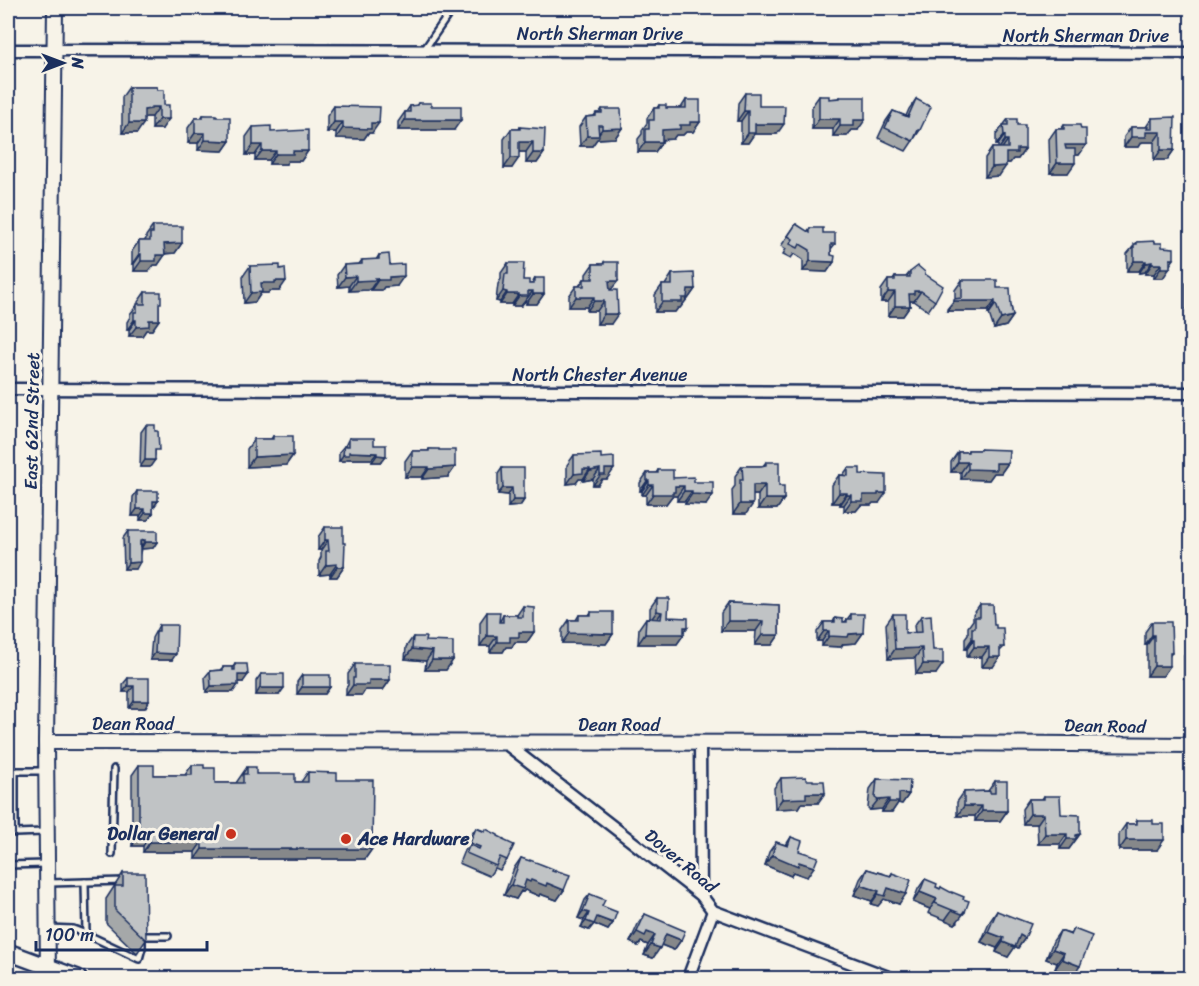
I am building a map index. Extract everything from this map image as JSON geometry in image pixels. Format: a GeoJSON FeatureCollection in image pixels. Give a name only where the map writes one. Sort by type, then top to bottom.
{"type":"FeatureCollection","features":[{"type":"Feature","properties":{"kind":"main road"},"geometry":{"type":"LineString","coordinates":[[8,952],[48,973],[78,978]]}},
{"type":"Feature","properties":{"kind":"street","name":"East 62nd Street"},"geometry":{"type":"LineString","coordinates":[[48,973],[46,742],[55,8]]}},
{"type":"Feature","properties":{"kind":"street","name":"North Sherman Drive"},"geometry":{"type":"LineString","coordinates":[[8,50],[1191,53]]}},
{"type":"Feature","properties":{"kind":"street","name":"North Chester Avenue"},"geometry":{"type":"LineString","coordinates":[[8,389],[1191,393]]}},
{"type":"Feature","properties":{"kind":"street","name":"Dean Road"},"geometry":{"type":"LineString","coordinates":[[46,742],[1191,745]]}},
{"type":"Feature","properties":{"kind":"street","name":"Dover Road"},"geometry":{"type":"LineString","coordinates":[[505,743],[701,895],[713,911],[891,978]]}},
{"type":"Feature","properties":{"kind":"street"},"geometry":{"type":"LineString","coordinates":[[700,743],[701,895]]}},
{"type":"Feature","properties":{"kind":"street"},"geometry":{"type":"LineString","coordinates":[[688,978],[713,911]]}},
{"type":"Feature","properties":{"kind":"lane"},"geometry":{"type":"LineString","coordinates":[[424,50],[453,8]]}},
{"type":"Feature","properties":{"kind":"lane"},"geometry":{"type":"LineString","coordinates":[[112,854],[114,769]]}},
{"type":"Feature","properties":{"kind":"lane"},"geometry":{"type":"LineString","coordinates":[[15,833],[15,771],[46,771]]}},
{"type":"Feature","properties":{"kind":"lane"},"geometry":{"type":"LineString","coordinates":[[8,838],[15,833],[46,832]]}},
{"type":"Feature","properties":{"kind":"lane"},"geometry":{"type":"LineString","coordinates":[[8,865],[47,864]]}},
{"type":"Feature","properties":{"kind":"lane"},"geometry":{"type":"LineString","coordinates":[[48,883],[133,881]]}},
{"type":"Feature","properties":{"kind":"lane"},"geometry":{"type":"LineString","coordinates":[[85,882],[86,934]]}},
{"type":"Feature","properties":{"kind":"lane"},"geometry":{"type":"LineString","coordinates":[[48,928],[73,929],[139,959],[142,948],[142,924]]}},
{"type":"Feature","properties":{"kind":"lane"},"geometry":{"type":"LineString","coordinates":[[142,936],[168,936]]}},
{"type":"Feature","properties":{"kind":"building"},"geometry":{"type":"Polygon","coordinates":[[[129,87],[157,87],[157,90],[164,90],[164,105],[169,105],[169,119],[159,119],[159,107],[151,107],[151,109],[144,110],[144,123],[129,123],[129,87]]]}},
{"type":"Feature","properties":{"kind":"building"},"geometry":{"type":"Polygon","coordinates":[[[745,93],[759,93],[759,106],[785,106],[784,124],[755,124],[755,133],[748,133],[748,111],[744,111],[745,93]]]}},
{"type":"Feature","properties":{"kind":"building"},"geometry":{"type":"Polygon","coordinates":[[[819,96],[829,96],[829,99],[865,97],[865,120],[854,120],[854,126],[840,126],[840,119],[819,119],[819,96]]]}},
{"type":"Feature","properties":{"kind":"building"},"geometry":{"type":"Polygon","coordinates":[[[916,99],[931,107],[913,141],[885,128],[893,111],[908,117],[916,99]]]}},
{"type":"Feature","properties":{"kind":"building"},"geometry":{"type":"Polygon","coordinates":[[[686,100],[700,100],[700,122],[680,125],[680,129],[662,130],[662,142],[645,142],[645,129],[649,129],[649,120],[654,120],[654,108],[666,105],[666,108],[686,108],[686,100]]]}},
{"type":"Feature","properties":{"kind":"building"},"geometry":{"type":"Polygon","coordinates":[[[418,103],[431,103],[431,106],[461,106],[461,120],[405,120],[405,112],[410,112],[410,106],[418,105],[418,103]]]}},
{"type":"Feature","properties":{"kind":"building"},"geometry":{"type":"Polygon","coordinates":[[[334,106],[380,107],[379,123],[371,123],[371,129],[343,128],[343,122],[334,122],[334,106]]]}},
{"type":"Feature","properties":{"kind":"building"},"geometry":{"type":"Polygon","coordinates":[[[602,109],[621,109],[622,128],[602,129],[602,125],[598,125],[599,136],[587,136],[586,117],[602,113],[602,109]]]}},
{"type":"Feature","properties":{"kind":"building"},"geometry":{"type":"Polygon","coordinates":[[[203,115],[230,117],[230,141],[205,140],[205,133],[195,133],[195,118],[203,118],[203,115]]]}},
{"type":"Feature","properties":{"kind":"building"},"geometry":{"type":"Polygon","coordinates":[[[1175,117],[1174,150],[1161,150],[1161,132],[1146,132],[1146,137],[1131,137],[1131,127],[1152,129],[1152,118],[1175,117]]]}},
{"type":"Feature","properties":{"kind":"building"},"geometry":{"type":"Polygon","coordinates":[[[1008,119],[1017,119],[1017,125],[1025,125],[1025,149],[1017,149],[1017,153],[1006,153],[1006,166],[992,167],[992,148],[1008,148],[1003,125],[1008,125],[1008,119]]]}},
{"type":"Feature","properties":{"kind":"building"},"geometry":{"type":"Polygon","coordinates":[[[1064,125],[1080,125],[1081,129],[1086,129],[1086,145],[1065,145],[1066,149],[1075,149],[1075,163],[1057,163],[1056,129],[1064,129],[1064,125]]]}},
{"type":"Feature","properties":{"kind":"building"},"geometry":{"type":"Polygon","coordinates":[[[271,126],[271,132],[308,130],[308,151],[276,154],[276,151],[262,151],[262,145],[253,145],[253,127],[271,126]]]}},
{"type":"Feature","properties":{"kind":"building"},"geometry":{"type":"Polygon","coordinates":[[[520,127],[545,129],[544,153],[533,153],[533,142],[519,142],[519,158],[511,158],[511,129],[520,129],[520,127]]]}},
{"type":"Feature","properties":{"kind":"building"},"geometry":{"type":"Polygon","coordinates":[[[796,224],[810,233],[810,228],[823,228],[823,233],[835,233],[835,244],[831,244],[831,255],[835,256],[834,262],[810,261],[810,250],[800,244],[798,248],[790,244],[793,239],[788,236],[796,224]]]}},
{"type":"Feature","properties":{"kind":"building"},"geometry":{"type":"Polygon","coordinates":[[[153,226],[182,226],[182,243],[164,244],[165,255],[156,255],[156,261],[141,261],[139,241],[150,241],[153,226]]]}},
{"type":"Feature","properties":{"kind":"building"},"geometry":{"type":"Polygon","coordinates":[[[1155,241],[1155,243],[1162,243],[1162,247],[1174,248],[1174,259],[1170,259],[1170,268],[1161,268],[1161,264],[1152,264],[1152,262],[1134,261],[1134,244],[1155,241]]]}},
{"type":"Feature","properties":{"kind":"building"},"geometry":{"type":"Polygon","coordinates":[[[389,254],[390,265],[404,264],[404,276],[389,277],[389,280],[375,278],[375,280],[356,281],[356,276],[345,277],[344,265],[362,264],[362,260],[379,259],[379,255],[389,254]]]}},
{"type":"Feature","properties":{"kind":"building"},"geometry":{"type":"Polygon","coordinates":[[[604,262],[618,262],[618,281],[609,281],[610,290],[617,290],[618,314],[604,314],[604,301],[594,301],[594,297],[576,297],[576,286],[584,286],[584,279],[593,279],[593,264],[604,264],[604,262]]]}},
{"type":"Feature","properties":{"kind":"building"},"geometry":{"type":"Polygon","coordinates":[[[508,263],[524,263],[523,280],[529,280],[529,284],[534,284],[535,278],[544,278],[544,294],[533,294],[533,291],[528,291],[528,296],[519,296],[519,294],[507,294],[503,291],[505,274],[508,274],[508,263]]]}},
{"type":"Feature","properties":{"kind":"building"},"geometry":{"type":"Polygon","coordinates":[[[280,265],[280,269],[285,268],[286,281],[261,283],[262,292],[251,293],[250,266],[280,265]]]}},
{"type":"Feature","properties":{"kind":"building"},"geometry":{"type":"Polygon","coordinates":[[[918,266],[925,274],[943,286],[935,301],[921,291],[914,291],[914,294],[909,294],[910,306],[895,306],[895,292],[888,292],[888,280],[895,280],[895,277],[910,277],[910,272],[918,266]]]}},
{"type":"Feature","properties":{"kind":"building"},"geometry":{"type":"Polygon","coordinates":[[[694,273],[695,289],[688,289],[687,298],[682,298],[682,302],[662,302],[662,285],[672,285],[672,274],[694,273]]]}},
{"type":"Feature","properties":{"kind":"building"},"geometry":{"type":"Polygon","coordinates":[[[962,280],[997,280],[997,288],[1010,288],[1013,316],[1001,319],[995,301],[954,301],[954,299],[962,298],[962,280]]]}},
{"type":"Feature","properties":{"kind":"building"},"geometry":{"type":"Polygon","coordinates":[[[145,292],[161,292],[159,320],[149,320],[149,326],[136,327],[134,312],[137,312],[137,304],[145,304],[145,292]]]}},
{"type":"Feature","properties":{"kind":"building"},"geometry":{"type":"Polygon","coordinates":[[[146,425],[155,425],[155,431],[158,431],[159,450],[155,450],[155,460],[145,460],[146,425]]]}},
{"type":"Feature","properties":{"kind":"building"},"geometry":{"type":"Polygon","coordinates":[[[273,436],[293,436],[293,455],[254,457],[254,439],[273,439],[273,436]]]}},
{"type":"Feature","properties":{"kind":"building"},"geometry":{"type":"Polygon","coordinates":[[[349,438],[374,438],[374,445],[386,445],[386,456],[377,455],[377,453],[349,452],[349,455],[343,455],[344,446],[349,446],[349,438]]]}},
{"type":"Feature","properties":{"kind":"building"},"geometry":{"type":"Polygon","coordinates":[[[429,449],[455,450],[455,467],[429,469],[429,467],[412,467],[412,451],[429,451],[429,449]]]}},
{"type":"Feature","properties":{"kind":"building"},"geometry":{"type":"Polygon","coordinates":[[[980,449],[1009,450],[1008,463],[996,463],[996,470],[968,469],[968,462],[958,462],[958,452],[980,449]]]}},
{"type":"Feature","properties":{"kind":"building"},"geometry":{"type":"Polygon","coordinates":[[[601,454],[601,458],[614,457],[614,469],[605,469],[605,475],[600,475],[600,469],[590,471],[590,469],[583,469],[583,473],[574,474],[574,455],[601,454]]]}},
{"type":"Feature","properties":{"kind":"building"},"geometry":{"type":"Polygon","coordinates":[[[766,462],[779,462],[779,486],[784,486],[784,499],[765,499],[765,485],[753,485],[753,504],[740,504],[742,466],[761,466],[766,465],[766,462]]]}},
{"type":"Feature","properties":{"kind":"building"},"geometry":{"type":"Polygon","coordinates":[[[502,468],[524,468],[524,500],[513,500],[512,488],[503,488],[502,468]]]}},
{"type":"Feature","properties":{"kind":"building"},"geometry":{"type":"Polygon","coordinates":[[[848,468],[860,468],[860,474],[886,475],[886,493],[863,495],[863,501],[851,501],[851,495],[839,493],[839,475],[848,476],[848,468]]]}},
{"type":"Feature","properties":{"kind":"building"},"geometry":{"type":"Polygon","coordinates":[[[658,470],[673,470],[673,478],[694,477],[694,482],[713,482],[713,495],[692,494],[692,491],[684,491],[684,486],[675,486],[673,494],[653,494],[653,485],[649,485],[647,481],[647,473],[658,473],[658,470]]]}},
{"type":"Feature","properties":{"kind":"building"},"geometry":{"type":"Polygon","coordinates":[[[137,491],[158,491],[158,501],[153,501],[153,513],[145,513],[145,509],[137,509],[137,491]]]}},
{"type":"Feature","properties":{"kind":"building"},"geometry":{"type":"Polygon","coordinates":[[[325,527],[343,527],[344,567],[337,567],[337,564],[326,565],[326,551],[329,551],[328,540],[325,540],[325,527]]]}},
{"type":"Feature","properties":{"kind":"building"},"geometry":{"type":"Polygon","coordinates":[[[128,531],[157,531],[157,542],[140,541],[140,562],[128,563],[128,531]]]}},
{"type":"Feature","properties":{"kind":"building"},"geometry":{"type":"Polygon","coordinates":[[[657,598],[669,598],[668,617],[688,618],[688,627],[684,627],[684,634],[645,634],[646,618],[661,619],[662,612],[657,611],[657,598]]]}},
{"type":"Feature","properties":{"kind":"building"},"geometry":{"type":"Polygon","coordinates":[[[728,603],[779,605],[779,635],[762,635],[763,621],[728,621],[728,603]]]}},
{"type":"Feature","properties":{"kind":"building"},"geometry":{"type":"Polygon","coordinates":[[[980,605],[993,605],[994,625],[996,628],[1003,628],[1004,647],[1000,647],[1000,657],[989,657],[989,647],[974,647],[972,628],[975,628],[975,617],[980,617],[980,605]]]}},
{"type":"Feature","properties":{"kind":"building"},"geometry":{"type":"Polygon","coordinates":[[[523,606],[534,607],[534,632],[519,632],[519,637],[510,637],[510,642],[497,642],[497,636],[487,636],[487,612],[500,612],[499,622],[503,622],[503,615],[523,617],[523,606]]]}},
{"type":"Feature","properties":{"kind":"building"},"geometry":{"type":"Polygon","coordinates":[[[591,612],[613,612],[613,634],[569,633],[569,620],[579,620],[579,615],[591,615],[591,612]]]}},
{"type":"Feature","properties":{"kind":"building"},"geometry":{"type":"Polygon","coordinates":[[[851,614],[864,614],[863,633],[849,634],[848,637],[829,636],[829,631],[824,631],[824,622],[835,622],[835,618],[847,622],[847,619],[851,619],[851,614]]]}},
{"type":"Feature","properties":{"kind":"building"},"geometry":{"type":"Polygon","coordinates":[[[893,614],[905,614],[905,633],[922,632],[921,616],[931,615],[933,650],[943,650],[943,664],[923,664],[922,648],[895,649],[893,614]]]}},
{"type":"Feature","properties":{"kind":"building"},"geometry":{"type":"Polygon","coordinates":[[[1152,622],[1171,622],[1170,666],[1154,666],[1152,622]]]}},
{"type":"Feature","properties":{"kind":"building"},"geometry":{"type":"Polygon","coordinates":[[[159,625],[177,625],[176,654],[155,653],[156,631],[159,631],[159,625]]]}},
{"type":"Feature","properties":{"kind":"building"},"geometry":{"type":"Polygon","coordinates":[[[413,637],[426,637],[425,641],[453,642],[453,660],[432,660],[433,651],[412,649],[413,637]]]}},
{"type":"Feature","properties":{"kind":"building"},"geometry":{"type":"Polygon","coordinates":[[[235,664],[247,664],[248,675],[238,675],[238,685],[211,686],[210,671],[223,670],[223,667],[233,667],[235,670],[235,664]]]}},
{"type":"Feature","properties":{"kind":"building"},"geometry":{"type":"Polygon","coordinates":[[[355,664],[390,664],[390,680],[369,680],[369,685],[353,685],[355,664]]]}},
{"type":"Feature","properties":{"kind":"building"},"geometry":{"type":"Polygon","coordinates":[[[261,674],[284,674],[284,688],[260,688],[261,674]]]}},
{"type":"Feature","properties":{"kind":"building"},"geometry":{"type":"Polygon","coordinates":[[[302,675],[330,675],[330,687],[302,687],[302,675]]]}},
{"type":"Feature","properties":{"kind":"building"},"geometry":{"type":"Polygon","coordinates":[[[128,678],[149,678],[149,701],[134,701],[134,686],[128,686],[128,678]]]}},
{"type":"Feature","properties":{"kind":"building"},"geometry":{"type":"Polygon","coordinates":[[[139,765],[154,765],[154,775],[192,775],[192,765],[204,765],[204,768],[215,768],[215,783],[243,783],[243,774],[247,774],[247,767],[256,767],[256,774],[295,774],[295,782],[308,782],[308,772],[337,773],[337,780],[373,780],[372,849],[202,849],[202,842],[150,842],[150,836],[139,836],[139,765]]]}},
{"type":"Feature","properties":{"kind":"building"},"geometry":{"type":"Polygon","coordinates":[[[806,777],[806,780],[824,781],[825,793],[806,793],[806,798],[782,799],[781,778],[806,777]]]}},
{"type":"Feature","properties":{"kind":"building"},"geometry":{"type":"Polygon","coordinates":[[[877,779],[910,780],[909,794],[899,793],[899,802],[889,802],[889,799],[878,800],[875,798],[877,779]]]}},
{"type":"Feature","properties":{"kind":"building"},"geometry":{"type":"Polygon","coordinates":[[[995,781],[1007,781],[1007,811],[982,811],[982,806],[964,806],[964,792],[990,791],[990,793],[995,793],[995,781]]]}},
{"type":"Feature","properties":{"kind":"building"},"geometry":{"type":"Polygon","coordinates":[[[1044,796],[1060,796],[1061,814],[1080,815],[1080,834],[1076,835],[1076,839],[1067,839],[1067,834],[1045,834],[1044,814],[1030,814],[1029,799],[1044,799],[1044,796]]]}},
{"type":"Feature","properties":{"kind":"building"},"geometry":{"type":"Polygon","coordinates":[[[1137,820],[1153,820],[1153,824],[1164,824],[1164,840],[1126,840],[1126,824],[1137,824],[1137,820]]]}},
{"type":"Feature","properties":{"kind":"building"},"geometry":{"type":"Polygon","coordinates":[[[476,828],[485,832],[486,829],[514,845],[507,860],[500,857],[496,866],[466,853],[470,845],[479,849],[480,847],[470,843],[476,828]]]}},
{"type":"Feature","properties":{"kind":"building"},"geometry":{"type":"Polygon","coordinates":[[[791,837],[802,841],[799,851],[818,857],[814,867],[799,862],[798,866],[772,855],[776,842],[788,846],[791,837]]]}},
{"type":"Feature","properties":{"kind":"building"},"geometry":{"type":"Polygon","coordinates":[[[521,858],[553,869],[552,871],[570,875],[564,890],[531,880],[530,882],[526,880],[523,889],[511,885],[521,858]]]}},
{"type":"Feature","properties":{"kind":"building"},"geometry":{"type":"Polygon","coordinates":[[[867,869],[891,876],[892,873],[911,880],[906,894],[888,888],[885,896],[878,894],[879,891],[861,885],[867,869]]]}},
{"type":"Feature","properties":{"kind":"building"},"geometry":{"type":"Polygon","coordinates":[[[123,873],[145,873],[146,940],[115,910],[115,886],[123,886],[123,873]]]}},
{"type":"Feature","properties":{"kind":"building"},"geometry":{"type":"Polygon","coordinates":[[[925,879],[937,884],[936,887],[940,889],[941,887],[969,901],[965,912],[962,914],[935,903],[937,899],[920,892],[925,879]]]}},
{"type":"Feature","properties":{"kind":"building"},"geometry":{"type":"Polygon","coordinates":[[[590,894],[605,900],[602,906],[617,912],[613,923],[597,917],[594,924],[586,921],[589,913],[583,911],[590,894]]]}},
{"type":"Feature","properties":{"kind":"building"},"geometry":{"type":"Polygon","coordinates":[[[997,911],[1031,924],[1025,938],[1020,935],[1015,947],[1003,942],[1004,938],[988,932],[997,911]]]}},
{"type":"Feature","properties":{"kind":"building"},"geometry":{"type":"Polygon","coordinates":[[[645,914],[685,931],[681,940],[666,934],[660,948],[651,945],[655,935],[647,932],[645,936],[637,932],[645,914]]]}},
{"type":"Feature","properties":{"kind":"building"},"geometry":{"type":"Polygon","coordinates":[[[1074,929],[1092,936],[1080,966],[1062,959],[1064,953],[1053,949],[1060,931],[1071,935],[1074,929]]]}},
{"type":"Feature","properties":{"kind":"building"},"geometry":{"type":"Polygon","coordinates":[[[743,974],[755,978],[742,978],[743,974]]]}},
{"type":"Feature","properties":{"kind":"place","name":"Dollar General"},"geometry":{"type":"Point","coordinates":[231,834]}},
{"type":"Feature","properties":{"kind":"place","name":"Ace Hardware"},"geometry":{"type":"Point","coordinates":[346,839]}}]}
